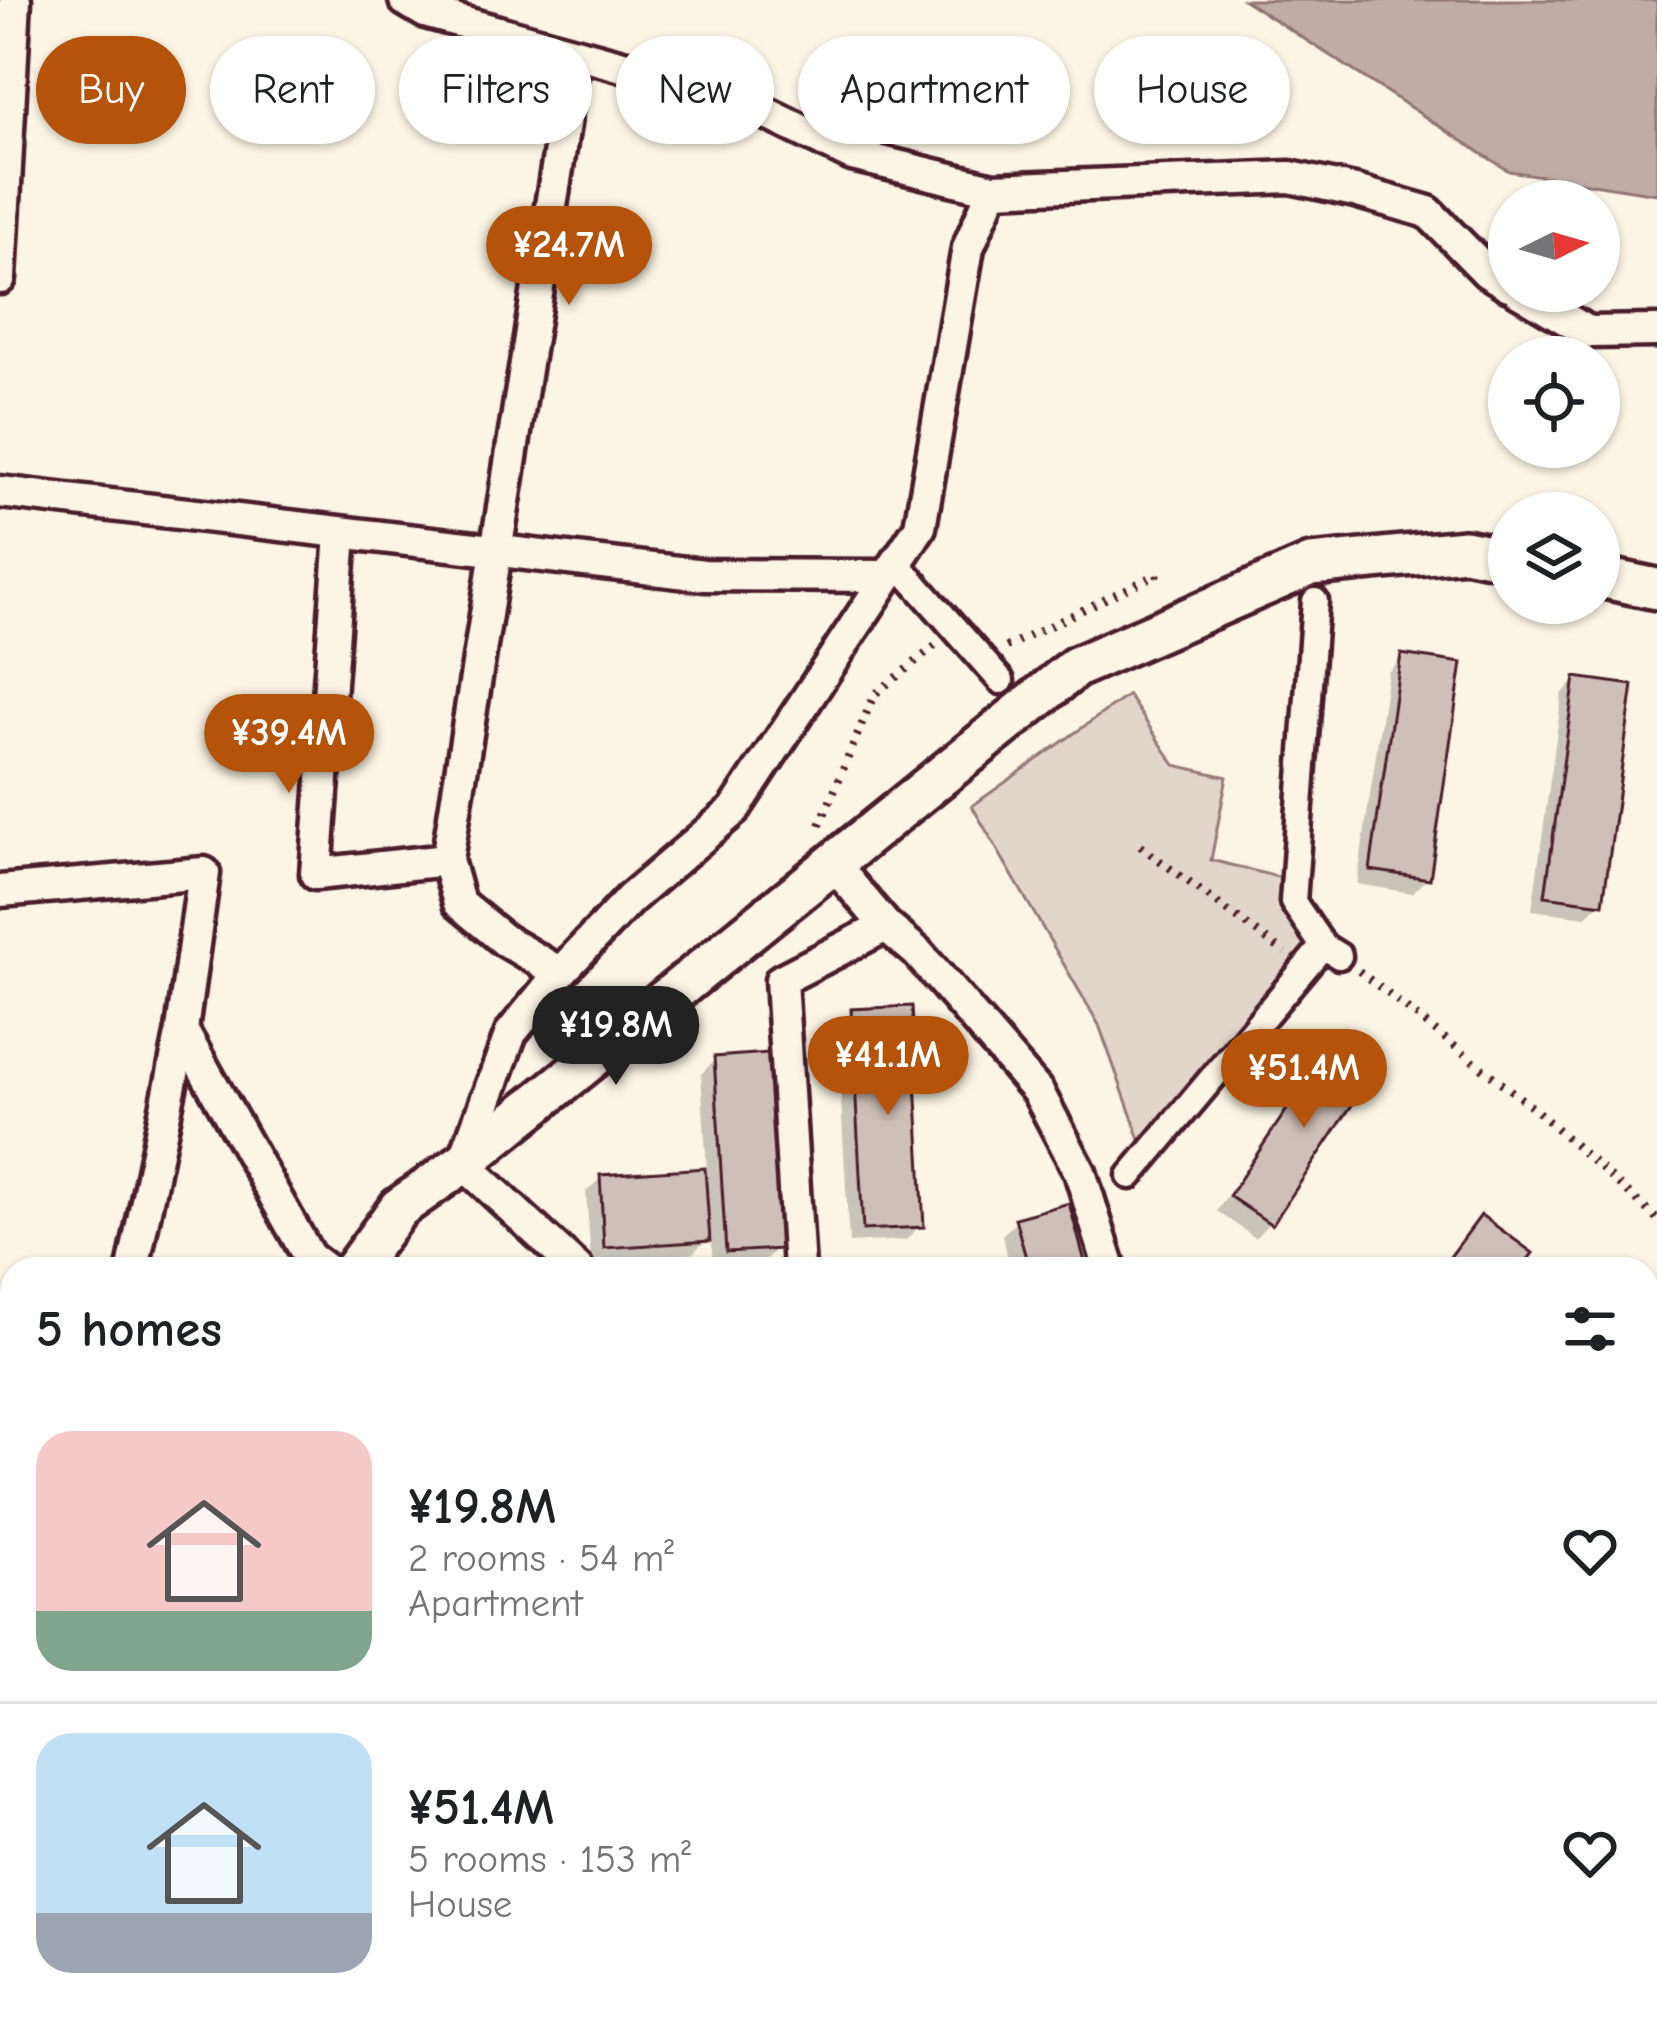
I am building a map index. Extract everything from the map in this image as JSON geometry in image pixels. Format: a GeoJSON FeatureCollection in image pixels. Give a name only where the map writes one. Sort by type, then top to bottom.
{"type":"FeatureCollection","features":[{"type":"Feature","properties":{"kind":"street"},"geometry":{"type":"LineString","coordinates":[[0,278],[15,0]]}},
{"type":"Feature","properties":{"kind":"street"},"geometry":{"type":"LineString","coordinates":[[405,0],[425,12],[509,36]]}},
{"type":"Feature","properties":{"kind":"street"},"geometry":{"type":"LineString","coordinates":[[592,59],[729,95],[852,154],[993,189],[1290,177],[1355,191],[1427,212],[1488,273]]}},
{"type":"Feature","properties":{"kind":"street"},"geometry":{"type":"LineString","coordinates":[[560,973],[504,940],[458,903],[447,860],[561,144]]}},
{"type":"Feature","properties":{"kind":"street"},"geometry":{"type":"LineString","coordinates":[[463,1162],[511,1033],[631,899],[734,810],[920,527],[968,248],[993,189]]}},
{"type":"Feature","properties":{"kind":"street"},"geometry":{"type":"LineString","coordinates":[[1554,312],[1588,332],[1657,331]]}},
{"type":"Feature","properties":{"kind":"street"},"geometry":{"type":"LineString","coordinates":[[0,492],[704,575],[891,569],[956,630],[1001,681]]}},
{"type":"Feature","properties":{"kind":"street"},"geometry":{"type":"LineString","coordinates":[[341,534],[316,874],[447,860]]}},
{"type":"Feature","properties":{"kind":"street"},"geometry":{"type":"LineString","coordinates":[[363,1257],[399,1208],[463,1162],[823,855],[1076,667],[1311,566],[1465,550],[1488,555]]}},
{"type":"Feature","properties":{"kind":"street"},"geometry":{"type":"LineString","coordinates":[[1620,581],[1657,589]]}},
{"type":"Feature","properties":{"kind":"street"},"geometry":{"type":"LineString","coordinates":[[1130,1176],[1305,968],[1331,951],[1292,902],[1315,601]]}},
{"type":"Feature","properties":{"kind":"street"},"geometry":{"type":"LineString","coordinates":[[823,855],[886,926],[917,952],[1038,1092],[1080,1172],[1106,1257]]}},
{"type":"Feature","properties":{"kind":"street"},"geometry":{"type":"LineString","coordinates":[[0,891],[204,873],[182,1030],[135,1257]]}},
{"type":"Feature","properties":{"kind":"street"},"geometry":{"type":"LineString","coordinates":[[798,1257],[781,980],[886,926]]}},
{"type":"Feature","properties":{"kind":"street"},"geometry":{"type":"LineString","coordinates":[[182,1030],[309,1257]]}},
{"type":"Feature","properties":{"kind":"street"},"geometry":{"type":"LineString","coordinates":[[463,1162],[564,1257]]}},
{"type":"Feature","properties":{"kind":"path"},"geometry":{"type":"LineString","coordinates":[[982,659],[1156,574],[1160,584]]}},
{"type":"Feature","properties":{"kind":"path"},"geometry":{"type":"LineString","coordinates":[[823,855],[874,695],[956,630]]}},
{"type":"Feature","properties":{"kind":"path"},"geometry":{"type":"LineString","coordinates":[[1140,846],[1305,968]]}},
{"type":"Feature","properties":{"kind":"path"},"geometry":{"type":"LineString","coordinates":[[1331,951],[1538,1111],[1657,1220]]}},
{"type":"Feature","properties":{"kind":"shaded area"},"geometry":{"type":"Polygon","coordinates":[[[1244,0],[1657,0],[1657,194],[1620,188],[1620,180],[1567,180],[1509,171],[1244,0]]]}},
{"type":"Feature","properties":{"kind":"shaded area"},"geometry":{"type":"Polygon","coordinates":[[[1128,695],[1175,765],[1227,777],[1211,860],[1282,878],[1325,926],[1143,1148],[1099,1025],[972,806],[1128,695]]]}},
{"type":"Feature","properties":{"kind":"building"},"geometry":{"type":"Polygon","coordinates":[[[1401,654],[1462,663],[1430,879],[1370,870],[1401,654]]]}},
{"type":"Feature","properties":{"kind":"building"},"geometry":{"type":"Polygon","coordinates":[[[1575,677],[1633,685],[1603,904],[1545,896],[1575,677]]]}},
{"type":"Feature","properties":{"kind":"building"},"geometry":{"type":"Polygon","coordinates":[[[912,1006],[924,1227],[863,1230],[851,1009],[912,1006]]]}},
{"type":"Feature","properties":{"kind":"building"},"geometry":{"type":"Polygon","coordinates":[[[1336,1036],[1378,1066],[1272,1225],[1229,1196],[1336,1036]]]}},
{"type":"Feature","properties":{"kind":"building"},"geometry":{"type":"Polygon","coordinates":[[[768,1053],[781,1249],[726,1252],[714,1057],[768,1053]]]}},
{"type":"Feature","properties":{"kind":"building"},"geometry":{"type":"Polygon","coordinates":[[[705,1168],[710,1241],[604,1248],[600,1175],[705,1168]]]}},
{"type":"Feature","properties":{"kind":"building"},"geometry":{"type":"Polygon","coordinates":[[[1069,1203],[1084,1257],[1026,1257],[1015,1218],[1069,1203]]]}},
{"type":"Feature","properties":{"kind":"building"},"geometry":{"type":"Polygon","coordinates":[[[1481,1215],[1533,1253],[1530,1257],[1450,1257],[1481,1215]]]}}]}
